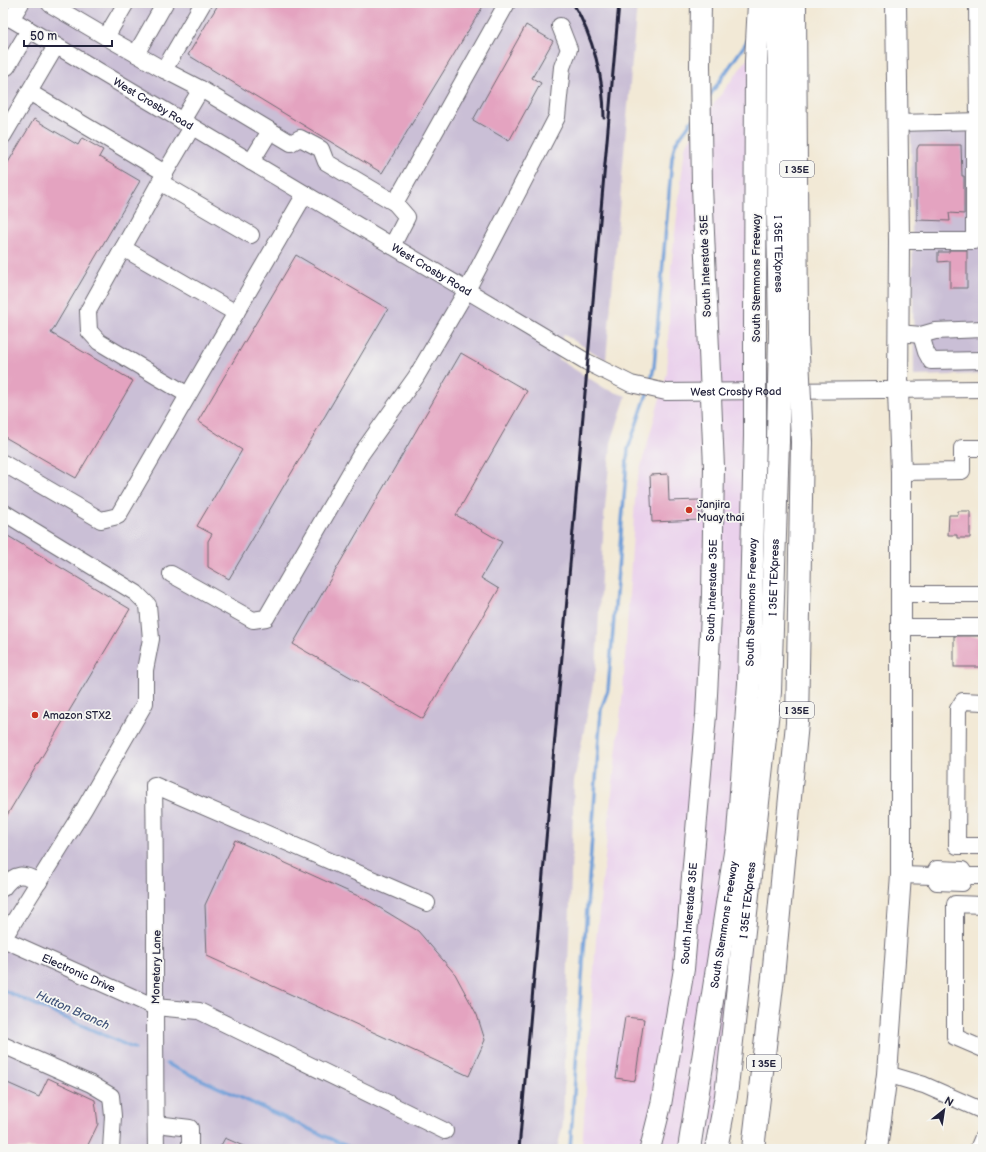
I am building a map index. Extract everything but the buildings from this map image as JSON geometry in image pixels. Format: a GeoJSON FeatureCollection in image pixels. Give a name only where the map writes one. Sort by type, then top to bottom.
{"type":"FeatureCollection","features":[{"type":"Feature","properties":{"kind":"highway","name":"South Stemmons Freeway"},"geometry":{"type":"LineString","coordinates":[[689,1149],[738,833],[749,683],[755,436],[756,61],[759,3]]}},
{"type":"Feature","properties":{"kind":"highway","name":"I 35E TEXpress"},"geometry":{"type":"LineString","coordinates":[[716,1149],[727,1088],[770,692],[778,440],[788,334],[778,213],[779,3]]}},
{"type":"Feature","properties":{"kind":"highway","name":"I 35E"},"geometry":{"type":"LineString","coordinates":[[753,1149],[773,977],[797,723],[802,442],[788,334],[797,69],[795,3]]}},
{"type":"Feature","properties":{"kind":"highway"},"geometry":{"type":"LineString","coordinates":[[797,69],[807,3]]}},
{"type":"Feature","properties":{"kind":"main road","name":"South Interstate 35E"},"geometry":{"type":"LineString","coordinates":[[650,1149],[661,1104],[684,969],[705,723],[712,594],[714,467],[702,186],[700,65],[702,3]]}},
{"type":"Feature","properties":{"kind":"main road"},"geometry":{"type":"LineString","coordinates":[[877,1149],[887,1074],[900,875],[901,472],[898,391],[899,242],[896,3]]}},
{"type":"Feature","properties":{"kind":"street"},"geometry":{"type":"LineString","coordinates":[[7,17],[21,3]]}},
{"type":"Feature","properties":{"kind":"street"},"geometry":{"type":"LineString","coordinates":[[49,3],[164,70],[202,89],[291,143],[300,138],[321,149],[326,162],[395,203],[407,217],[392,246]]}},
{"type":"Feature","properties":{"kind":"street"},"geometry":{"type":"LineString","coordinates":[[106,37],[126,3]]}},
{"type":"Feature","properties":{"kind":"street"},"geometry":{"type":"LineString","coordinates":[[136,54],[165,3]]}},
{"type":"Feature","properties":{"kind":"street"},"geometry":{"type":"LineString","coordinates":[[164,70],[203,3]]}},
{"type":"Feature","properties":{"kind":"street"},"geometry":{"type":"LineString","coordinates":[[395,203],[507,3]]}},
{"type":"Feature","properties":{"kind":"street"},"geometry":{"type":"LineString","coordinates":[[899,242],[974,241],[974,132],[980,121],[977,3]]}},
{"type":"Feature","properties":{"kind":"street","name":"West Crosby Road"},"geometry":{"type":"LineString","coordinates":[[7,17],[587,362],[631,384],[666,392],[983,389]]}},
{"type":"Feature","properties":{"kind":"street"},"geometry":{"type":"LineString","coordinates":[[171,574],[253,620],[266,618],[361,454],[416,377],[467,290],[557,117],[562,67],[569,50],[560,26]]}},
{"type":"Feature","properties":{"kind":"street"},"geometry":{"type":"LineString","coordinates":[[4,69],[29,30]]}},
{"type":"Feature","properties":{"kind":"street"},"geometry":{"type":"LineString","coordinates":[[3,136],[56,46]]}},
{"type":"Feature","properties":{"kind":"street"},"geometry":{"type":"LineString","coordinates":[[188,395],[99,342],[88,331],[88,311],[162,178],[202,89]]}},
{"type":"Feature","properties":{"kind":"street"},"geometry":{"type":"LineString","coordinates":[[29,92],[251,235]]}},
{"type":"Feature","properties":{"kind":"street"},"geometry":{"type":"LineString","coordinates":[[897,123],[980,121]]}},
{"type":"Feature","properties":{"kind":"street"},"geometry":{"type":"LineString","coordinates":[[251,162],[270,131]]}},
{"type":"Feature","properties":{"kind":"street"},"geometry":{"type":"LineString","coordinates":[[3,463],[101,520],[118,516],[305,194]]}},
{"type":"Feature","properties":{"kind":"street"},"geometry":{"type":"LineString","coordinates":[[123,248],[236,313]]}},
{"type":"Feature","properties":{"kind":"street"},"geometry":{"type":"LineString","coordinates":[[899,333],[921,335],[935,330],[983,328]]}},
{"type":"Feature","properties":{"kind":"street"},"geometry":{"type":"LineString","coordinates":[[921,335],[930,361],[983,360]]}},
{"type":"Feature","properties":{"kind":"street"},"geometry":{"type":"LineString","coordinates":[[901,472],[962,471],[962,448],[983,448]]}},
{"type":"Feature","properties":{"kind":"street"},"geometry":{"type":"LineString","coordinates":[[3,512],[136,592],[148,605],[151,639],[145,670],[145,703],[84,809],[3,939]]}},
{"type":"Feature","properties":{"kind":"street"},"geometry":{"type":"LineString","coordinates":[[900,594],[983,594]]}},
{"type":"Feature","properties":{"kind":"street"},"geometry":{"type":"LineString","coordinates":[[901,627],[983,627]]}},
{"type":"Feature","properties":{"kind":"street"},"geometry":{"type":"LineString","coordinates":[[983,702],[963,701],[958,709],[957,846],[983,846]]}},
{"type":"Feature","properties":{"kind":"street","name":"Monetary Lane"},"geometry":{"type":"LineString","coordinates":[[156,1149],[156,903],[154,785],[427,903]]}},
{"type":"Feature","properties":{"kind":"street"},"geometry":{"type":"LineString","coordinates":[[900,875],[933,876],[937,869],[962,870],[966,876],[983,876]]}},
{"type":"Feature","properties":{"kind":"street"},"geometry":{"type":"LineString","coordinates":[[3,888],[9,880],[17,875],[29,876],[39,882]]}},
{"type":"Feature","properties":{"kind":"street"},"geometry":{"type":"LineString","coordinates":[[983,904],[955,904],[956,1037],[983,1049]]}},
{"type":"Feature","properties":{"kind":"street","name":"Electronic Drive"},"geometry":{"type":"LineString","coordinates":[[3,939],[155,1007],[199,1011],[445,1131]]}},
{"type":"Feature","properties":{"kind":"street"},"geometry":{"type":"LineString","coordinates":[[3,1045],[90,1084],[111,1096],[113,1116],[111,1149]]}},
{"type":"Feature","properties":{"kind":"street"},"geometry":{"type":"LineString","coordinates":[[887,1074],[924,1085],[983,1111]]}},
{"type":"Feature","properties":{"kind":"street"},"geometry":{"type":"LineString","coordinates":[[156,1124],[190,1128],[190,1149]]}},
{"type":"Feature","properties":{"kind":"street"},"geometry":{"type":"LineString","coordinates":[[978,1149],[983,1137]]}},
{"type":"Feature","properties":{"kind":"shaded area"},"geometry":{"type":"Polygon","coordinates":[[[3,3],[637,3],[606,360],[563,334],[558,359],[606,389],[626,396],[611,443],[604,519],[596,669],[574,781],[563,1124],[557,1149],[3,1149],[3,3]]]}},
{"type":"Feature","properties":{"kind":"shaded area"},"geometry":{"type":"Polygon","coordinates":[[[760,42],[751,945],[729,1149],[582,1149],[596,940],[623,691],[636,484],[667,373],[671,268],[685,147],[701,121],[760,42]]]}},
{"type":"Feature","properties":{"kind":"shaded area"},"geometry":{"type":"Polygon","coordinates":[[[983,130],[983,374],[914,376],[911,132],[983,130]]]}},
{"type":"Feature","properties":{"kind":"waterway"},"geometry":{"type":"LineString","coordinates":[[708,98],[748,40]]}},
{"type":"Feature","properties":{"kind":"waterway"},"geometry":{"type":"LineString","coordinates":[[650,384],[654,367],[672,158],[675,144],[693,119]]}},
{"type":"Feature","properties":{"kind":"waterway"},"geometry":{"type":"LineString","coordinates":[[570,1149],[601,709],[608,690],[628,449],[648,391]]}},
{"type":"Feature","properties":{"kind":"waterway","name":"Hutton Branch"},"geometry":{"type":"LineString","coordinates":[[3,990],[135,1049]]}},
{"type":"Feature","properties":{"kind":"waterway"},"geometry":{"type":"LineString","coordinates":[[167,1064],[353,1149]]}},
{"type":"Feature","properties":{"kind":"railway"},"geometry":{"type":"LineString","coordinates":[[573,3],[592,44],[596,58],[602,88],[604,118]]}},
{"type":"Feature","properties":{"kind":"railway"},"geometry":{"type":"LineString","coordinates":[[519,1149],[619,3]]}},
{"type":"Feature","properties":{"kind":"place","name":"Janjira Muay thai"},"geometry":{"type":"Point","coordinates":[689,510]}},
{"type":"Feature","properties":{"kind":"place","name":"Amazon STX2"},"geometry":{"type":"Point","coordinates":[35,715]}}]}
